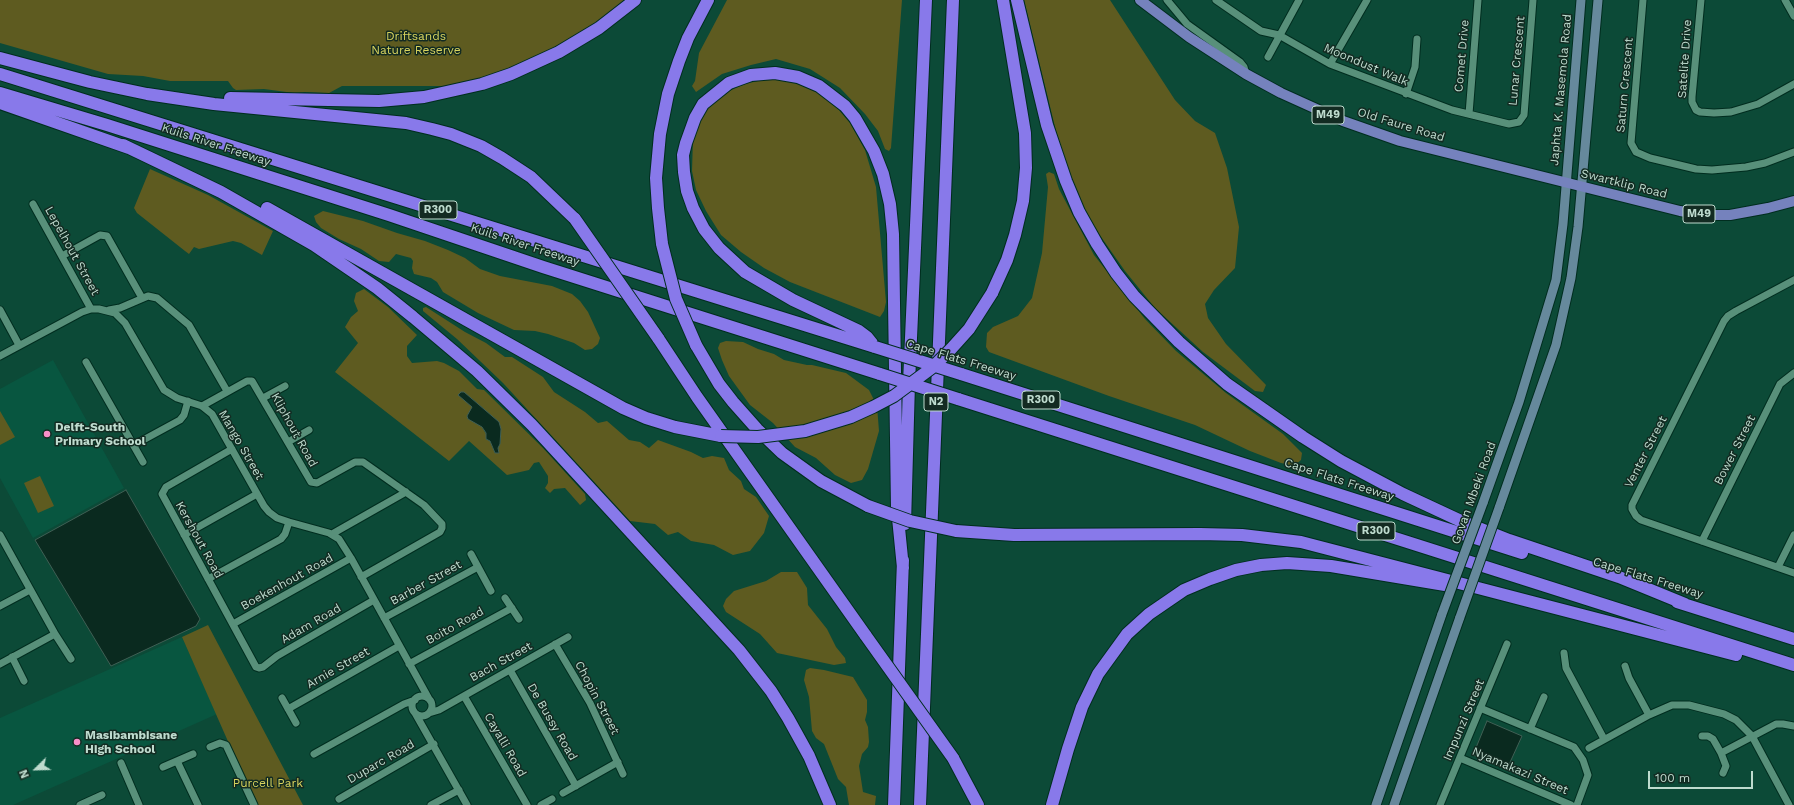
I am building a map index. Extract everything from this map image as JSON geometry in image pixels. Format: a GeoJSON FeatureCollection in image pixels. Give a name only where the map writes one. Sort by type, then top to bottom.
{"type":"FeatureCollection","features":[{"type":"Feature","properties":{"kind":"highway"},"geometry":{"type":"LineString","coordinates":[[172,97],[379,101],[424,97],[448,92],[482,84],[511,74],[553,55],[599,28],[635,0]]}},
{"type":"Feature","properties":{"kind":"highway"},"geometry":{"type":"LineString","coordinates":[[708,0],[678,61],[668,94],[660,134],[656,178],[662,244],[676,299],[696,344],[720,384],[747,419],[801,468],[821,481],[868,506],[910,520],[956,531],[1014,535],[1200,534],[1265,537],[1325,548],[1492,590],[1730,653],[1794,667]]}},
{"type":"Feature","properties":{"kind":"highway","name":"N2"},"geometry":{"type":"LineString","coordinates":[[894,805],[926,0]]}},
{"type":"Feature","properties":{"kind":"highway","name":"N2"},"geometry":{"type":"LineString","coordinates":[[920,805],[952,0]]}},
{"type":"Feature","properties":{"kind":"highway"},"geometry":{"type":"LineString","coordinates":[[0,103],[181,166],[264,207],[623,408],[646,418],[697,432],[721,436],[758,437],[805,431],[851,417],[894,396],[933,367],[951,349],[969,328],[992,293],[1007,260],[1015,235],[1023,201],[1026,168],[1025,133],[1003,0]]}},
{"type":"Feature","properties":{"kind":"highway"},"geometry":{"type":"LineString","coordinates":[[1017,0],[1047,125],[1066,181],[1079,212],[1097,244],[1116,273],[1134,296],[1179,342],[1227,384],[1303,437],[1341,461],[1403,494],[1460,521],[1523,545],[1619,576],[1685,604]]}},
{"type":"Feature","properties":{"kind":"highway"},"geometry":{"type":"LineString","coordinates":[[0,58],[121,89],[214,104],[406,123],[451,134],[481,146],[531,177],[575,219],[697,397],[953,758],[978,805]]}},
{"type":"Feature","properties":{"kind":"highway"},"geometry":{"type":"LineString","coordinates":[[875,347],[867,337],[859,331],[793,300],[745,272],[719,248],[704,229],[693,208],[687,191],[684,172],[686,143],[695,118],[703,104],[729,83],[751,75],[775,73],[788,74],[808,81],[830,94],[845,106],[864,130],[883,174],[890,204],[893,234],[897,508],[903,568]]}},
{"type":"Feature","properties":{"kind":"highway","name":"Kuils River Freeway"},"geometry":{"type":"LineString","coordinates":[[0,74],[875,347]]}},
{"type":"Feature","properties":{"kind":"highway","name":"Kuils River Freeway"},"geometry":{"type":"LineString","coordinates":[[0,93],[107,124],[396,217],[543,267],[958,398],[1794,667]]}},
{"type":"Feature","properties":{"kind":"highway"},"geometry":{"type":"LineString","coordinates":[[122,145],[221,192],[314,245],[383,293],[446,343],[477,371],[532,425],[739,650],[762,679],[788,718],[809,756],[830,805]]}},
{"type":"Feature","properties":{"kind":"highway","name":"Cape Flats Freeway"},"geometry":{"type":"LineString","coordinates":[[875,347],[1794,639]]}},
{"type":"Feature","properties":{"kind":"highway"},"geometry":{"type":"LineString","coordinates":[[1052,805],[1068,749],[1082,708],[1098,674],[1127,634],[1149,614],[1184,590],[1210,578],[1236,570],[1261,565],[1286,563],[1331,566],[1435,585],[1492,590]]}},
{"type":"Feature","properties":{"kind":"main road","name":"Old Faure Road"},"geometry":{"type":"LineString","coordinates":[[1140,0],[1189,37],[1246,74],[1306,105],[1369,131],[1409,143],[1565,183]]}},
{"type":"Feature","properties":{"kind":"main road","name":"Japhta K. Masemola Road"},"geometry":{"type":"LineString","coordinates":[[1565,183],[1581,0]]}},
{"type":"Feature","properties":{"kind":"main road"},"geometry":{"type":"LineString","coordinates":[[1394,805],[1556,345],[1563,318],[1571,278],[1582,187],[1598,0]]}},
{"type":"Feature","properties":{"kind":"main road","name":"Swartklip Road"},"geometry":{"type":"LineString","coordinates":[[1565,183],[1662,207],[1704,215],[1730,215],[1753,212],[1794,200]]}},
{"type":"Feature","properties":{"kind":"main road","name":"Govan Mbeki Road"},"geometry":{"type":"LineString","coordinates":[[1376,805],[1442,614],[1519,402],[1546,318],[1556,280],[1563,224],[1565,183]]}},
{"type":"Feature","properties":{"kind":"street"},"geometry":{"type":"LineString","coordinates":[[1167,0],[1187,24],[1240,62],[1244,66],[1246,74]]}},
{"type":"Feature","properties":{"kind":"street","name":"Moondust Walk"},"geometry":{"type":"LineString","coordinates":[[1216,0],[1226,3],[1261,31],[1279,35],[1330,64],[1406,94],[1452,110],[1509,124],[1519,122]]}},
{"type":"Feature","properties":{"kind":"street"},"geometry":{"type":"LineString","coordinates":[[1268,57],[1300,0]]}},
{"type":"Feature","properties":{"kind":"street"},"geometry":{"type":"LineString","coordinates":[[1330,64],[1367,0]]}},
{"type":"Feature","properties":{"kind":"street","name":"Comet Drive"},"geometry":{"type":"LineString","coordinates":[[1468,114],[1478,0]]}},
{"type":"Feature","properties":{"kind":"street","name":"Lunar Crescent"},"geometry":{"type":"LineString","coordinates":[[1519,122],[1524,116],[1533,0]]}},
{"type":"Feature","properties":{"kind":"street","name":"Saturn Crescent"},"geometry":{"type":"LineString","coordinates":[[1643,0],[1631,143],[1636,152],[1650,158],[1696,169],[1712,170],[1746,167],[1765,163],[1794,152]]}},
{"type":"Feature","properties":{"kind":"street","name":"Satelite Drive"},"geometry":{"type":"LineString","coordinates":[[1701,0],[1692,97],[1692,102],[1696,110],[1700,112],[1714,113],[1731,112],[1758,104],[1794,84]]}},
{"type":"Feature","properties":{"kind":"street"},"geometry":{"type":"LineString","coordinates":[[1785,0],[1794,16]]}},
{"type":"Feature","properties":{"kind":"street"},"geometry":{"type":"LineString","coordinates":[[1406,94],[1415,67],[1417,39]]}},
{"type":"Feature","properties":{"kind":"street","name":"Lepelhout Street"},"geometry":{"type":"LineString","coordinates":[[33,204],[92,309]]}},
{"type":"Feature","properties":{"kind":"street"},"geometry":{"type":"LineString","coordinates":[[62,256],[100,235],[107,236],[142,298]]}},
{"type":"Feature","properties":{"kind":"street","name":"Venter Street"},"geometry":{"type":"LineString","coordinates":[[1794,280],[1728,316],[1724,321],[1632,504],[1634,513],[1641,520],[1794,573]]}},
{"type":"Feature","properties":{"kind":"street"},"geometry":{"type":"LineString","coordinates":[[105,310],[120,308],[148,296],[156,297],[186,321],[227,392]]}},
{"type":"Feature","properties":{"kind":"street","name":"Mango Street"},"geometry":{"type":"LineString","coordinates":[[0,356],[74,315],[92,309],[105,310],[115,313],[125,323],[164,390],[169,395],[202,406],[212,414],[264,506],[272,516],[332,534]]}},
{"type":"Feature","properties":{"kind":"street"},"geometry":{"type":"LineString","coordinates":[[0,310],[19,345]]}},
{"type":"Feature","properties":{"kind":"street"},"geometry":{"type":"LineString","coordinates":[[86,362],[143,462]]}},
{"type":"Feature","properties":{"kind":"street","name":"Bower Street"},"geometry":{"type":"LineString","coordinates":[[1702,541],[1780,384],[1794,373]]}},
{"type":"Feature","properties":{"kind":"street","name":"Kliphout Road"},"geometry":{"type":"LineString","coordinates":[[202,406],[250,380],[254,382],[311,482],[317,483],[355,462],[361,461],[424,505],[440,522],[442,526],[441,531],[361,577]]}},
{"type":"Feature","properties":{"kind":"street"},"geometry":{"type":"LineString","coordinates":[[263,398],[285,386]]}},
{"type":"Feature","properties":{"kind":"street"},"geometry":{"type":"LineString","coordinates":[[134,445],[180,420],[184,415],[188,401]]}},
{"type":"Feature","properties":{"kind":"street"},"geometry":{"type":"LineString","coordinates":[[288,442],[309,430]]}},
{"type":"Feature","properties":{"kind":"street","name":"Kershout Road"},"geometry":{"type":"LineString","coordinates":[[232,449],[162,490],[163,497],[256,667],[261,668]]}},
{"type":"Feature","properties":{"kind":"street"},"geometry":{"type":"LineString","coordinates":[[406,492],[332,534],[339,540],[351,558],[430,700],[432,705],[428,714],[425,729]]}},
{"type":"Feature","properties":{"kind":"street"},"geometry":{"type":"LineString","coordinates":[[184,535],[257,494]]}},
{"type":"Feature","properties":{"kind":"street"},"geometry":{"type":"LineString","coordinates":[[208,579],[281,539],[285,534],[289,522]]}},
{"type":"Feature","properties":{"kind":"street"},"geometry":{"type":"LineString","coordinates":[[1778,567],[1794,535]]}},
{"type":"Feature","properties":{"kind":"street"},"geometry":{"type":"LineString","coordinates":[[0,536],[3,546],[71,659]]}},
{"type":"Feature","properties":{"kind":"street","name":"Barber Street"},"geometry":{"type":"LineString","coordinates":[[471,554],[491,591]]}},
{"type":"Feature","properties":{"kind":"street","name":"Boekenhout Road"},"geometry":{"type":"LineString","coordinates":[[233,624],[351,558]]}},
{"type":"Feature","properties":{"kind":"street","name":"Barber Street"},"geometry":{"type":"LineString","coordinates":[[384,618],[478,567]]}},
{"type":"Feature","properties":{"kind":"street"},"geometry":{"type":"LineString","coordinates":[[0,606],[30,590]]}},
{"type":"Feature","properties":{"kind":"street"},"geometry":{"type":"LineString","coordinates":[[505,598],[519,619]]}},
{"type":"Feature","properties":{"kind":"street","name":"Adam Road"},"geometry":{"type":"LineString","coordinates":[[261,668],[277,656],[374,600]]}},
{"type":"Feature","properties":{"kind":"street","name":"Boito Road"},"geometry":{"type":"LineString","coordinates":[[409,664],[512,608]]}},
{"type":"Feature","properties":{"kind":"street"},"geometry":{"type":"LineString","coordinates":[[0,664],[55,634]]}},
{"type":"Feature","properties":{"kind":"street","name":"Bach Street"},"geometry":{"type":"LineString","coordinates":[[428,714],[464,696],[568,637]]}},
{"type":"Feature","properties":{"kind":"street","name":"Chopin Street"},"geometry":{"type":"LineString","coordinates":[[555,644],[590,703],[623,774]]}},
{"type":"Feature","properties":{"kind":"street","name":"Impunzi Street"},"geometry":{"type":"LineString","coordinates":[[1443,804],[1480,708],[1507,644]]}},
{"type":"Feature","properties":{"kind":"street","name":"Arnie Street"},"geometry":{"type":"LineString","coordinates":[[288,709],[399,646]]}},
{"type":"Feature","properties":{"kind":"street"},"geometry":{"type":"LineString","coordinates":[[1564,653],[1566,668],[1604,739]]}},
{"type":"Feature","properties":{"kind":"street"},"geometry":{"type":"LineString","coordinates":[[12,657],[24,681]]}},
{"type":"Feature","properties":{"kind":"street"},"geometry":{"type":"LineString","coordinates":[[1625,666],[1629,678],[1649,715]]}},
{"type":"Feature","properties":{"kind":"street","name":"De Bussy Road"},"geometry":{"type":"LineString","coordinates":[[510,670],[576,786]]}},
{"type":"Feature","properties":{"kind":"street"},"geometry":{"type":"LineString","coordinates":[[421,685],[413,705],[414,711],[434,744],[467,805]]}},
{"type":"Feature","properties":{"kind":"street","name":"Cayalli Road"},"geometry":{"type":"LineString","coordinates":[[464,696],[527,805]]}},
{"type":"Feature","properties":{"kind":"street"},"geometry":{"type":"LineString","coordinates":[[314,754],[393,710],[421,697],[430,700],[436,705],[445,706]]}},
{"type":"Feature","properties":{"kind":"street"},"geometry":{"type":"LineString","coordinates":[[1530,729],[1544,697]]}},
{"type":"Feature","properties":{"kind":"street"},"geometry":{"type":"LineString","coordinates":[[282,698],[296,723]]}},
{"type":"Feature","properties":{"kind":"street"},"geometry":{"type":"LineString","coordinates":[[1589,748],[1649,715],[1672,705],[1689,705],[1730,717],[1743,726],[1752,736],[1789,805]]}},
{"type":"Feature","properties":{"kind":"street"},"geometry":{"type":"LineString","coordinates":[[393,710],[404,707],[414,711],[418,715],[428,714]]}},
{"type":"Feature","properties":{"kind":"street"},"geometry":{"type":"LineString","coordinates":[[1480,708],[1574,747],[1579,752],[1588,775],[1577,805]]}},
{"type":"Feature","properties":{"kind":"street"},"geometry":{"type":"LineString","coordinates":[[1721,753],[1780,723],[1794,726]]}},
{"type":"Feature","properties":{"kind":"street"},"geometry":{"type":"LineString","coordinates":[[1702,736],[1708,736],[1713,739],[1721,753],[1726,766],[1723,773]]}},
{"type":"Feature","properties":{"kind":"street"},"geometry":{"type":"LineString","coordinates":[[210,748],[220,743],[226,745],[254,805]]}},
{"type":"Feature","properties":{"kind":"street","name":"Duparc Road"},"geometry":{"type":"LineString","coordinates":[[338,799],[434,744]]}},
{"type":"Feature","properties":{"kind":"street"},"geometry":{"type":"LineString","coordinates":[[163,767],[194,754]]}},
{"type":"Feature","properties":{"kind":"street","name":"Nyamakazi Street"},"geometry":{"type":"LineString","coordinates":[[1460,758],[1571,805]]}},
{"type":"Feature","properties":{"kind":"street"},"geometry":{"type":"LineString","coordinates":[[177,761],[198,805]]}},
{"type":"Feature","properties":{"kind":"street"},"geometry":{"type":"LineString","coordinates":[[121,762],[140,805]]}},
{"type":"Feature","properties":{"kind":"street"},"geometry":{"type":"LineString","coordinates":[[562,793],[618,762]]}},
{"type":"Feature","properties":{"kind":"street"},"geometry":{"type":"LineString","coordinates":[[431,805],[459,790]]}},
{"type":"Feature","properties":{"kind":"street"},"geometry":{"type":"LineString","coordinates":[[82,804],[102,795]]}},
{"type":"Feature","properties":{"kind":"street"},"geometry":{"type":"LineString","coordinates":[[542,805],[552,799]]}},
{"type":"Feature","properties":{"kind":"shaded area","name":"Delft-South Primary School"},"geometry":{"type":"Polygon","coordinates":[[[53,360],[124,488],[33,538],[0,478],[0,389],[53,360]]]}},
{"type":"Feature","properties":{"kind":"shaded area"},"geometry":{"type":"Polygon","coordinates":[[[461,392],[464,392],[499,422],[501,429],[500,444],[498,448],[499,453],[495,453],[490,441],[486,439],[486,433],[482,427],[468,419],[467,416],[472,407],[458,395],[461,392]]]}},
{"type":"Feature","properties":{"kind":"shaded area"},"geometry":{"type":"Polygon","coordinates":[[[126,490],[200,619],[196,626],[111,666],[35,540],[126,490]]]}},
{"type":"Feature","properties":{"kind":"shaded area","name":"Masibambisane High School"},"geometry":{"type":"Polygon","coordinates":[[[182,637],[217,714],[13,805],[0,805],[0,718],[182,637]]]}},
{"type":"Feature","properties":{"kind":"shaded area"},"geometry":{"type":"Polygon","coordinates":[[[1487,721],[1522,736],[1507,769],[1473,755],[1487,721]]]}},
{"type":"Feature","properties":{"kind":"green space","name":"Driftsands Nature Reserve"},"geometry":{"type":"Polygon","coordinates":[[[0,0],[624,0],[587,32],[486,86],[342,86],[329,93],[294,93],[264,89],[236,90],[228,81],[170,81],[143,76],[108,74],[0,43],[0,0]]]}},
{"type":"Feature","properties":{"kind":"green space"},"geometry":{"type":"Polygon","coordinates":[[[727,0],[902,0],[891,148],[889,151],[885,149],[878,131],[865,114],[840,88],[810,69],[776,59],[722,74],[696,92],[692,86],[695,81],[699,53],[727,0]]]}},
{"type":"Feature","properties":{"kind":"green space"},"geometry":{"type":"Polygon","coordinates":[[[1024,0],[1110,0],[1175,100],[1195,121],[1215,133],[1227,168],[1239,227],[1235,268],[1214,290],[1205,304],[1208,318],[1226,344],[1266,385],[1263,392],[1255,391],[1203,352],[1155,308],[1125,271],[1092,224],[1072,182],[1056,131],[1024,0]]]}},
{"type":"Feature","properties":{"kind":"green space"},"geometry":{"type":"Polygon","coordinates":[[[780,79],[799,84],[817,92],[833,103],[850,123],[865,150],[876,187],[886,302],[884,311],[880,317],[790,282],[764,268],[741,252],[721,235],[706,211],[696,190],[692,171],[693,138],[697,124],[707,108],[727,92],[745,84],[762,80],[780,79]]]}},
{"type":"Feature","properties":{"kind":"green space"},"geometry":{"type":"Polygon","coordinates":[[[150,169],[208,195],[273,231],[262,255],[241,243],[233,241],[199,249],[194,247],[189,254],[185,251],[137,213],[134,208],[150,169]]]}},
{"type":"Feature","properties":{"kind":"green space"},"geometry":{"type":"Polygon","coordinates":[[[1049,172],[1054,174],[1059,189],[1094,255],[1145,319],[1176,351],[1226,393],[1283,434],[1302,453],[1301,460],[1294,466],[1281,463],[1250,451],[1195,425],[1109,396],[989,352],[986,347],[987,333],[993,327],[1018,316],[1032,298],[1042,253],[1048,187],[1046,174],[1049,172]]]}},
{"type":"Feature","properties":{"kind":"green space"},"geometry":{"type":"Polygon","coordinates":[[[323,211],[363,221],[425,241],[465,258],[480,269],[500,276],[552,286],[572,294],[580,301],[588,312],[600,338],[598,344],[592,349],[585,350],[574,343],[548,334],[535,331],[514,330],[478,313],[443,292],[437,282],[431,278],[414,274],[412,268],[413,261],[411,258],[396,254],[389,262],[379,261],[361,249],[339,239],[321,228],[316,222],[314,216],[323,211]]]}},
{"type":"Feature","properties":{"kind":"green space"},"geometry":{"type":"Polygon","coordinates":[[[364,289],[388,307],[417,335],[407,346],[407,356],[412,363],[437,361],[444,363],[459,371],[477,389],[484,390],[543,448],[585,494],[586,500],[580,505],[565,488],[554,489],[550,493],[545,488],[548,483],[548,476],[539,462],[534,463],[529,470],[507,475],[469,441],[449,461],[335,372],[358,343],[345,327],[351,317],[358,311],[354,301],[356,293],[364,289]],[[470,397],[470,405],[472,407],[471,420],[482,427],[486,434],[486,439],[490,441],[495,453],[500,444],[501,435],[499,422],[470,397]]]}},
{"type":"Feature","properties":{"kind":"green space"},"geometry":{"type":"Polygon","coordinates":[[[426,307],[465,332],[486,343],[505,357],[512,357],[543,377],[554,392],[585,412],[598,423],[607,421],[629,440],[640,442],[649,448],[658,440],[703,458],[712,456],[724,458],[729,470],[741,481],[744,489],[756,497],[769,516],[764,533],[750,551],[733,555],[714,545],[691,541],[678,532],[668,535],[655,524],[630,521],[503,383],[457,339],[423,311],[423,308],[426,307]]]}},
{"type":"Feature","properties":{"kind":"green space"},"geometry":{"type":"Polygon","coordinates":[[[726,341],[743,342],[774,354],[784,360],[846,373],[869,390],[877,406],[879,431],[868,469],[862,480],[851,483],[835,475],[816,458],[795,447],[773,423],[750,405],[729,376],[722,360],[718,348],[720,343],[726,341]]]}},
{"type":"Feature","properties":{"kind":"green space"},"geometry":{"type":"Polygon","coordinates":[[[0,411],[15,437],[0,445],[0,411]]]}},
{"type":"Feature","properties":{"kind":"green space"},"geometry":{"type":"Polygon","coordinates":[[[40,476],[54,506],[38,513],[24,483],[40,476]]]}},
{"type":"Feature","properties":{"kind":"green space"},"geometry":{"type":"Polygon","coordinates":[[[781,572],[797,572],[807,588],[808,605],[827,629],[836,647],[845,658],[846,663],[834,665],[777,653],[760,634],[726,612],[723,606],[726,599],[734,591],[766,581],[781,572]]]}},
{"type":"Feature","properties":{"kind":"green space","name":"Purcell Park"},"geometry":{"type":"Polygon","coordinates":[[[208,625],[303,805],[256,805],[182,637],[208,625]]]}},
{"type":"Feature","properties":{"kind":"green space"},"geometry":{"type":"Polygon","coordinates":[[[810,668],[853,677],[867,700],[865,720],[868,727],[869,742],[868,747],[862,754],[859,766],[863,792],[876,796],[875,805],[849,805],[846,787],[838,779],[824,744],[816,738],[812,731],[809,697],[804,680],[806,670],[810,668]]]}},
{"type":"Feature","properties":{"kind":"place","name":"Delft-South Primary School"},"geometry":{"type":"Point","coordinates":[47,434]}},
{"type":"Feature","properties":{"kind":"place","name":"Masibambisane High School"},"geometry":{"type":"Point","coordinates":[77,742]}}]}
